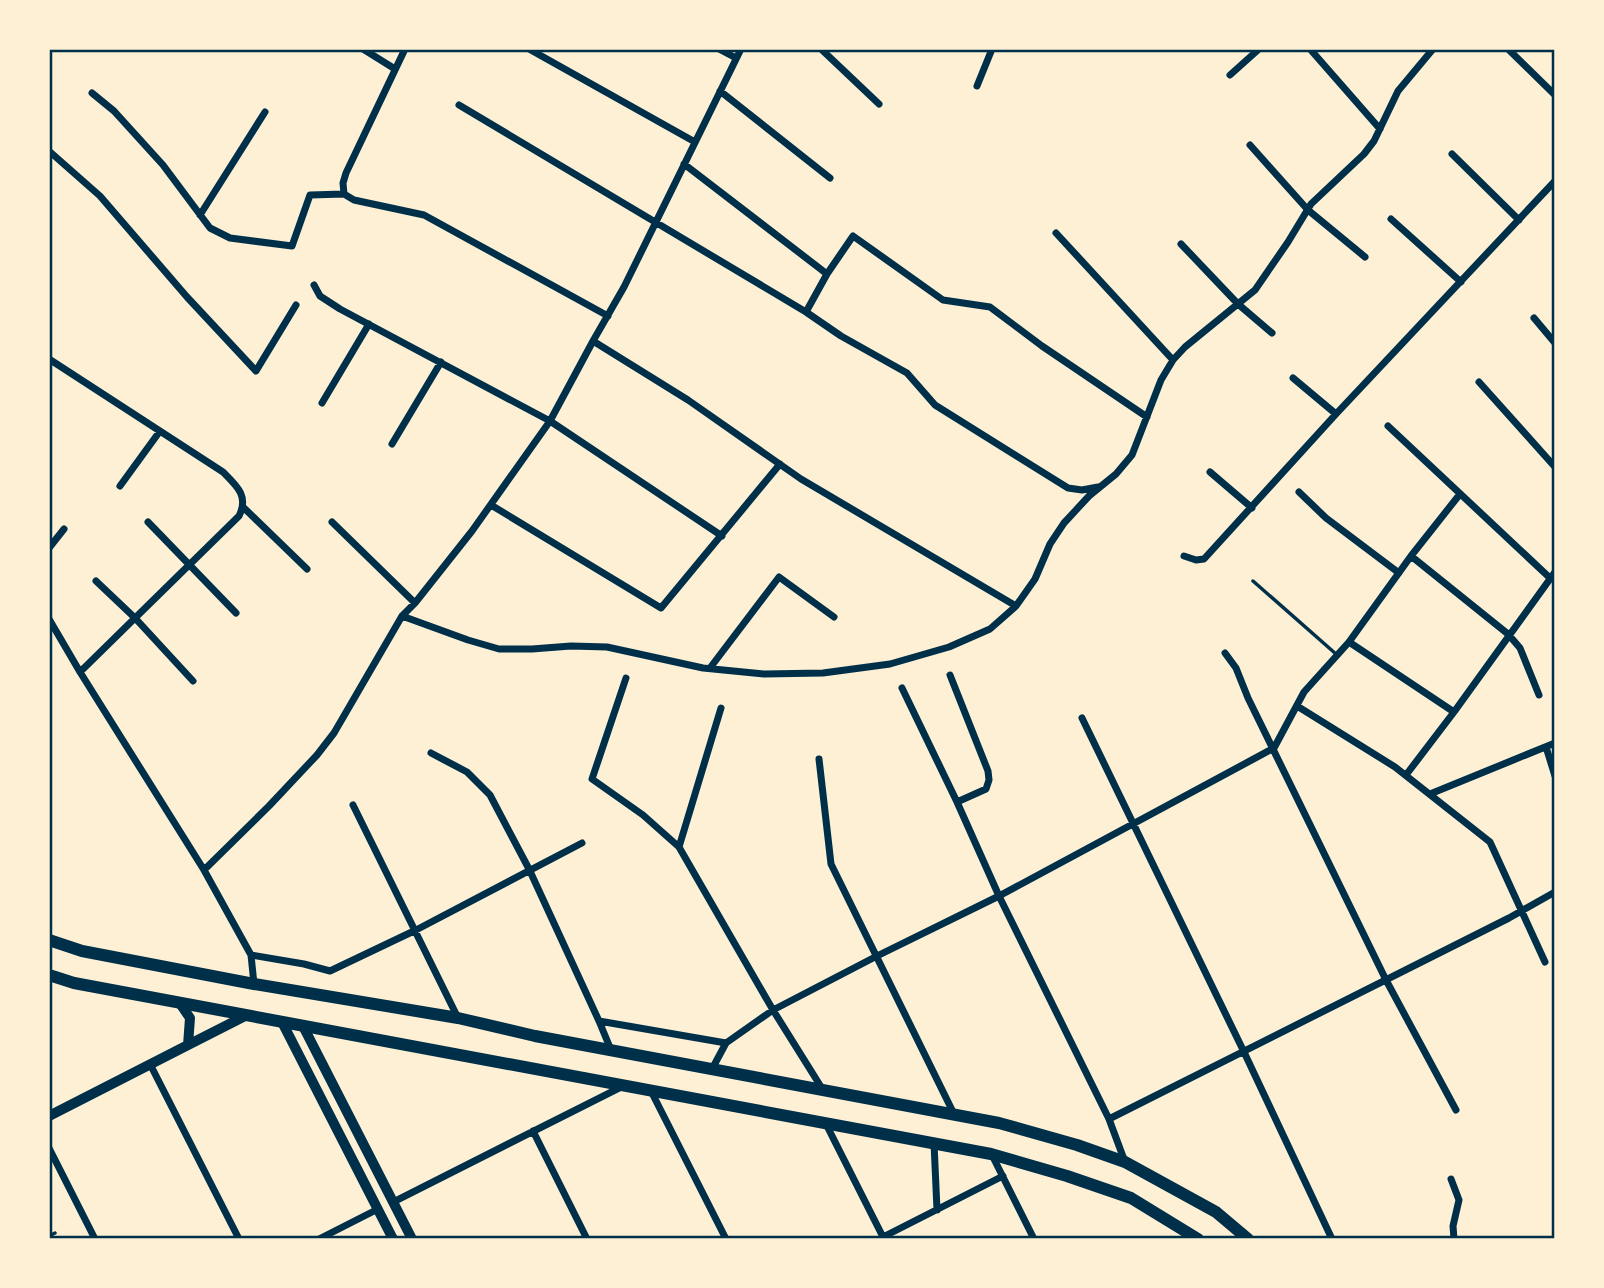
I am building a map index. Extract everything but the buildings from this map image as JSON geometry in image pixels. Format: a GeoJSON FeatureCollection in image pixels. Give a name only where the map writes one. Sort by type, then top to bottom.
{"type":"FeatureCollection","features":[{"type":"Feature","properties":{"kind":"highway"},"geometry":{"type":"LineString","coordinates":[[49,940],[82,951],[254,984],[458,1018],[535,1036],[999,1123],[1125,1162],[1216,1212],[1248,1239]]}},
{"type":"Feature","properties":{"kind":"highway"},"geometry":{"type":"LineString","coordinates":[[49,975],[74,983],[991,1154],[1131,1198],[1197,1238]]}},
{"type":"Feature","properties":{"kind":"main road"},"geometry":{"type":"LineString","coordinates":[[179,1002],[190,1018],[188,1045]]}},
{"type":"Feature","properties":{"kind":"main road"},"geometry":{"type":"LineString","coordinates":[[49,1116],[247,1015]]}},
{"type":"Feature","properties":{"kind":"main road"},"geometry":{"type":"LineString","coordinates":[[282,1022],[393,1239]]}},
{"type":"Feature","properties":{"kind":"main road"},"geometry":{"type":"LineString","coordinates":[[303,1026],[412,1239]]}},
{"type":"Feature","properties":{"kind":"main road"},"geometry":{"type":"LineString","coordinates":[[378,1209],[393,1202]]}},
{"type":"Feature","properties":{"kind":"street"},"geometry":{"type":"LineString","coordinates":[[363,49],[395,69]]}},
{"type":"Feature","properties":{"kind":"street"},"geometry":{"type":"LineString","coordinates":[[344,194],[342,183],[346,173],[405,49]]}},
{"type":"Feature","properties":{"kind":"street"},"geometry":{"type":"LineString","coordinates":[[529,49],[695,142]]}},
{"type":"Feature","properties":{"kind":"street"},"geometry":{"type":"LineString","coordinates":[[719,49],[736,58]]}},
{"type":"Feature","properties":{"kind":"street"},"geometry":{"type":"LineString","coordinates":[[204,870],[269,806],[334,733],[402,616],[472,531],[550,421],[624,287],[741,49]]}},
{"type":"Feature","properties":{"kind":"street"},"geometry":{"type":"LineString","coordinates":[[821,49],[878,104]]}},
{"type":"Feature","properties":{"kind":"street"},"geometry":{"type":"LineString","coordinates":[[977,86],[992,49]]}},
{"type":"Feature","properties":{"kind":"street"},"geometry":{"type":"LineString","coordinates":[[1230,75],[1259,49]]}},
{"type":"Feature","properties":{"kind":"street"},"geometry":{"type":"LineString","coordinates":[[1310,49],[1380,129]]}},
{"type":"Feature","properties":{"kind":"street"},"geometry":{"type":"LineString","coordinates":[[1508,49],[1555,95]]}},
{"type":"Feature","properties":{"kind":"street"},"geometry":{"type":"LineString","coordinates":[[402,616],[499,649],[607,647],[710,668],[764,674],[823,673],[890,664],[949,647],[990,629],[1016,606],[1035,579],[1050,544],[1064,523],[1089,496],[1116,474],[1132,455],[1161,380],[1173,360],[1255,290],[1308,210],[1326,189],[1364,154],[1380,129],[1398,91],[1428,51]]}},
{"type":"Feature","properties":{"kind":"street"},"geometry":{"type":"LineString","coordinates":[[720,91],[830,178]]}},
{"type":"Feature","properties":{"kind":"street"},"geometry":{"type":"LineString","coordinates":[[92,93],[114,111],[163,165],[210,228],[230,238],[292,246],[310,195],[344,194],[354,200],[424,215],[608,316]]}},
{"type":"Feature","properties":{"kind":"street"},"geometry":{"type":"LineString","coordinates":[[460,105],[806,312],[841,336],[907,373],[934,405],[1068,488],[1082,490],[1103,485]]}},
{"type":"Feature","properties":{"kind":"street"},"geometry":{"type":"LineString","coordinates":[[200,215],[265,112]]}},
{"type":"Feature","properties":{"kind":"street"},"geometry":{"type":"LineString","coordinates":[[1250,145],[1308,210],[1366,257]]}},
{"type":"Feature","properties":{"kind":"street"},"geometry":{"type":"LineString","coordinates":[[49,151],[100,196],[187,297],[256,371],[296,304]]}},
{"type":"Feature","properties":{"kind":"street"},"geometry":{"type":"LineString","coordinates":[[1452,155],[1520,219]]}},
{"type":"Feature","properties":{"kind":"street"},"geometry":{"type":"LineString","coordinates":[[684,164],[827,274]]}},
{"type":"Feature","properties":{"kind":"street"},"geometry":{"type":"LineString","coordinates":[[1184,556],[1196,560],[1204,559],[1555,181]]}},
{"type":"Feature","properties":{"kind":"street"},"geometry":{"type":"LineString","coordinates":[[1391,219],[1461,282]]}},
{"type":"Feature","properties":{"kind":"street"},"geometry":{"type":"LineString","coordinates":[[1056,233],[1173,360]]}},
{"type":"Feature","properties":{"kind":"street"},"geometry":{"type":"LineString","coordinates":[[806,312],[827,274],[853,236],[943,300],[990,307],[1042,346],[1147,417]]}},
{"type":"Feature","properties":{"kind":"street"},"geometry":{"type":"LineString","coordinates":[[1181,244],[1238,304],[1272,333]]}},
{"type":"Feature","properties":{"kind":"street"},"geometry":{"type":"LineString","coordinates":[[314,285],[320,296],[550,421],[722,536]]}},
{"type":"Feature","properties":{"kind":"street"},"geometry":{"type":"LineString","coordinates":[[1534,318],[1555,342]]}},
{"type":"Feature","properties":{"kind":"street"},"geometry":{"type":"LineString","coordinates":[[323,402],[369,324]]}},
{"type":"Feature","properties":{"kind":"street"},"geometry":{"type":"LineString","coordinates":[[593,341],[688,400],[802,479],[1016,606]]}},
{"type":"Feature","properties":{"kind":"street"},"geometry":{"type":"LineString","coordinates":[[49,359],[223,472],[236,485],[243,498],[239,516],[80,672]]}},
{"type":"Feature","properties":{"kind":"street"},"geometry":{"type":"LineString","coordinates":[[393,443],[441,362]]}},
{"type":"Feature","properties":{"kind":"street"},"geometry":{"type":"LineString","coordinates":[[1293,378],[1336,414]]}},
{"type":"Feature","properties":{"kind":"street"},"geometry":{"type":"LineString","coordinates":[[1479,382],[1555,467]]}},
{"type":"Feature","properties":{"kind":"street"},"geometry":{"type":"LineString","coordinates":[[1388,426],[1460,494],[1553,575],[1406,775]]}},
{"type":"Feature","properties":{"kind":"street"},"geometry":{"type":"LineString","coordinates":[[120,486],[160,431]]}},
{"type":"Feature","properties":{"kind":"street"},"geometry":{"type":"LineString","coordinates":[[491,505],[661,608],[780,464]]}},
{"type":"Feature","properties":{"kind":"street"},"geometry":{"type":"LineString","coordinates":[[1210,472],[1252,508]]}},
{"type":"Feature","properties":{"kind":"street"},"geometry":{"type":"LineString","coordinates":[[1299,492],[1326,518],[1399,573]]}},
{"type":"Feature","properties":{"kind":"street"},"geometry":{"type":"LineString","coordinates":[[712,1069],[726,1042],[774,1010],[999,896],[1274,748],[1304,692],[1349,642],[1410,556],[1460,494]]}},
{"type":"Feature","properties":{"kind":"street"},"geometry":{"type":"LineString","coordinates":[[243,507],[307,569]]}},
{"type":"Feature","properties":{"kind":"street"},"geometry":{"type":"LineString","coordinates":[[148,522],[236,613]]}},
{"type":"Feature","properties":{"kind":"street"},"geometry":{"type":"LineString","coordinates":[[332,522],[415,603]]}},
{"type":"Feature","properties":{"kind":"street"},"geometry":{"type":"LineString","coordinates":[[49,548],[64,529]]}},
{"type":"Feature","properties":{"kind":"street"},"geometry":{"type":"LineString","coordinates":[[1410,556],[1508,634],[1520,648],[1539,695]]}},
{"type":"Feature","properties":{"kind":"street"},"geometry":{"type":"LineString","coordinates":[[710,668],[779,577],[834,617]]}},
{"type":"Feature","properties":{"kind":"street"},"geometry":{"type":"LineString","coordinates":[[96,580],[193,681]]}},
{"type":"Feature","properties":{"kind":"street"},"geometry":{"type":"LineString","coordinates":[[49,619],[204,870],[251,956],[254,984]]}},
{"type":"Feature","properties":{"kind":"street"},"geometry":{"type":"LineString","coordinates":[[1349,642],[1454,712]]}},
{"type":"Feature","properties":{"kind":"street"},"geometry":{"type":"LineString","coordinates":[[1225,653],[1236,668],[1248,698],[1386,979],[1456,1110]]}},
{"type":"Feature","properties":{"kind":"street"},"geometry":{"type":"LineString","coordinates":[[950,675],[988,771],[989,780],[986,789],[957,802]]}},
{"type":"Feature","properties":{"kind":"street"},"geometry":{"type":"LineString","coordinates":[[626,678],[592,779],[643,815],[679,847],[823,1090]]}},
{"type":"Feature","properties":{"kind":"street"},"geometry":{"type":"LineString","coordinates":[[902,688],[999,896],[1109,1119],[1125,1162]]}},
{"type":"Feature","properties":{"kind":"street"},"geometry":{"type":"LineString","coordinates":[[1297,706],[1406,775],[1490,842],[1545,962]]}},
{"type":"Feature","properties":{"kind":"street"},"geometry":{"type":"LineString","coordinates":[[679,847],[721,708]]}},
{"type":"Feature","properties":{"kind":"street"},"geometry":{"type":"LineString","coordinates":[[1082,718],[1332,1239]]}},
{"type":"Feature","properties":{"kind":"street"},"geometry":{"type":"LineString","coordinates":[[1430,794],[1555,743]]}},
{"type":"Feature","properties":{"kind":"street"},"geometry":{"type":"LineString","coordinates":[[1546,747],[1555,776]]}},
{"type":"Feature","properties":{"kind":"street"},"geometry":{"type":"LineString","coordinates":[[431,753],[467,772],[490,795],[529,869],[611,1050]]}},
{"type":"Feature","properties":{"kind":"street"},"geometry":{"type":"LineString","coordinates":[[819,759],[831,864],[954,1114]]}},
{"type":"Feature","properties":{"kind":"street"},"geometry":{"type":"LineString","coordinates":[[353,805],[458,1018]]}},
{"type":"Feature","properties":{"kind":"street"},"geometry":{"type":"LineString","coordinates":[[251,956],[330,971],[416,930],[582,843]]}},
{"type":"Feature","properties":{"kind":"street"},"geometry":{"type":"LineString","coordinates":[[1109,1119],[1555,892]]}},
{"type":"Feature","properties":{"kind":"street"},"geometry":{"type":"LineString","coordinates":[[598,1021],[726,1042]]}},
{"type":"Feature","properties":{"kind":"street"},"geometry":{"type":"LineString","coordinates":[[150,1064],[239,1239]]}},
{"type":"Feature","properties":{"kind":"street"},"geometry":{"type":"LineString","coordinates":[[393,1202],[624,1085]]}},
{"type":"Feature","properties":{"kind":"street"},"geometry":{"type":"LineString","coordinates":[[651,1091],[726,1239]]}},
{"type":"Feature","properties":{"kind":"street"},"geometry":{"type":"LineString","coordinates":[[826,1123],[882,1238],[1003,1176]]}},
{"type":"Feature","properties":{"kind":"street"},"geometry":{"type":"LineString","coordinates":[[533,1131],[587,1239]]}},
{"type":"Feature","properties":{"kind":"street"},"geometry":{"type":"LineString","coordinates":[[934,1143],[937,1210]]}},
{"type":"Feature","properties":{"kind":"street"},"geometry":{"type":"LineString","coordinates":[[49,1148],[94,1239]]}},
{"type":"Feature","properties":{"kind":"street"},"geometry":{"type":"LineString","coordinates":[[991,1154],[1034,1239]]}},
{"type":"Feature","properties":{"kind":"street"},"geometry":{"type":"LineString","coordinates":[[1451,1179],[1459,1200],[1453,1226],[1454,1239]]}},
{"type":"Feature","properties":{"kind":"street"},"geometry":{"type":"LineString","coordinates":[[319,1239],[378,1209]]}},
{"type":"Feature","properties":{"kind":"lane"},"geometry":{"type":"LineString","coordinates":[[1253,581],[1337,656]]}},
{"type":"Feature","properties":{"kind":"lane"},"geometry":{"type":"LineString","coordinates":[[49,1236],[55,1233]]}}]}
